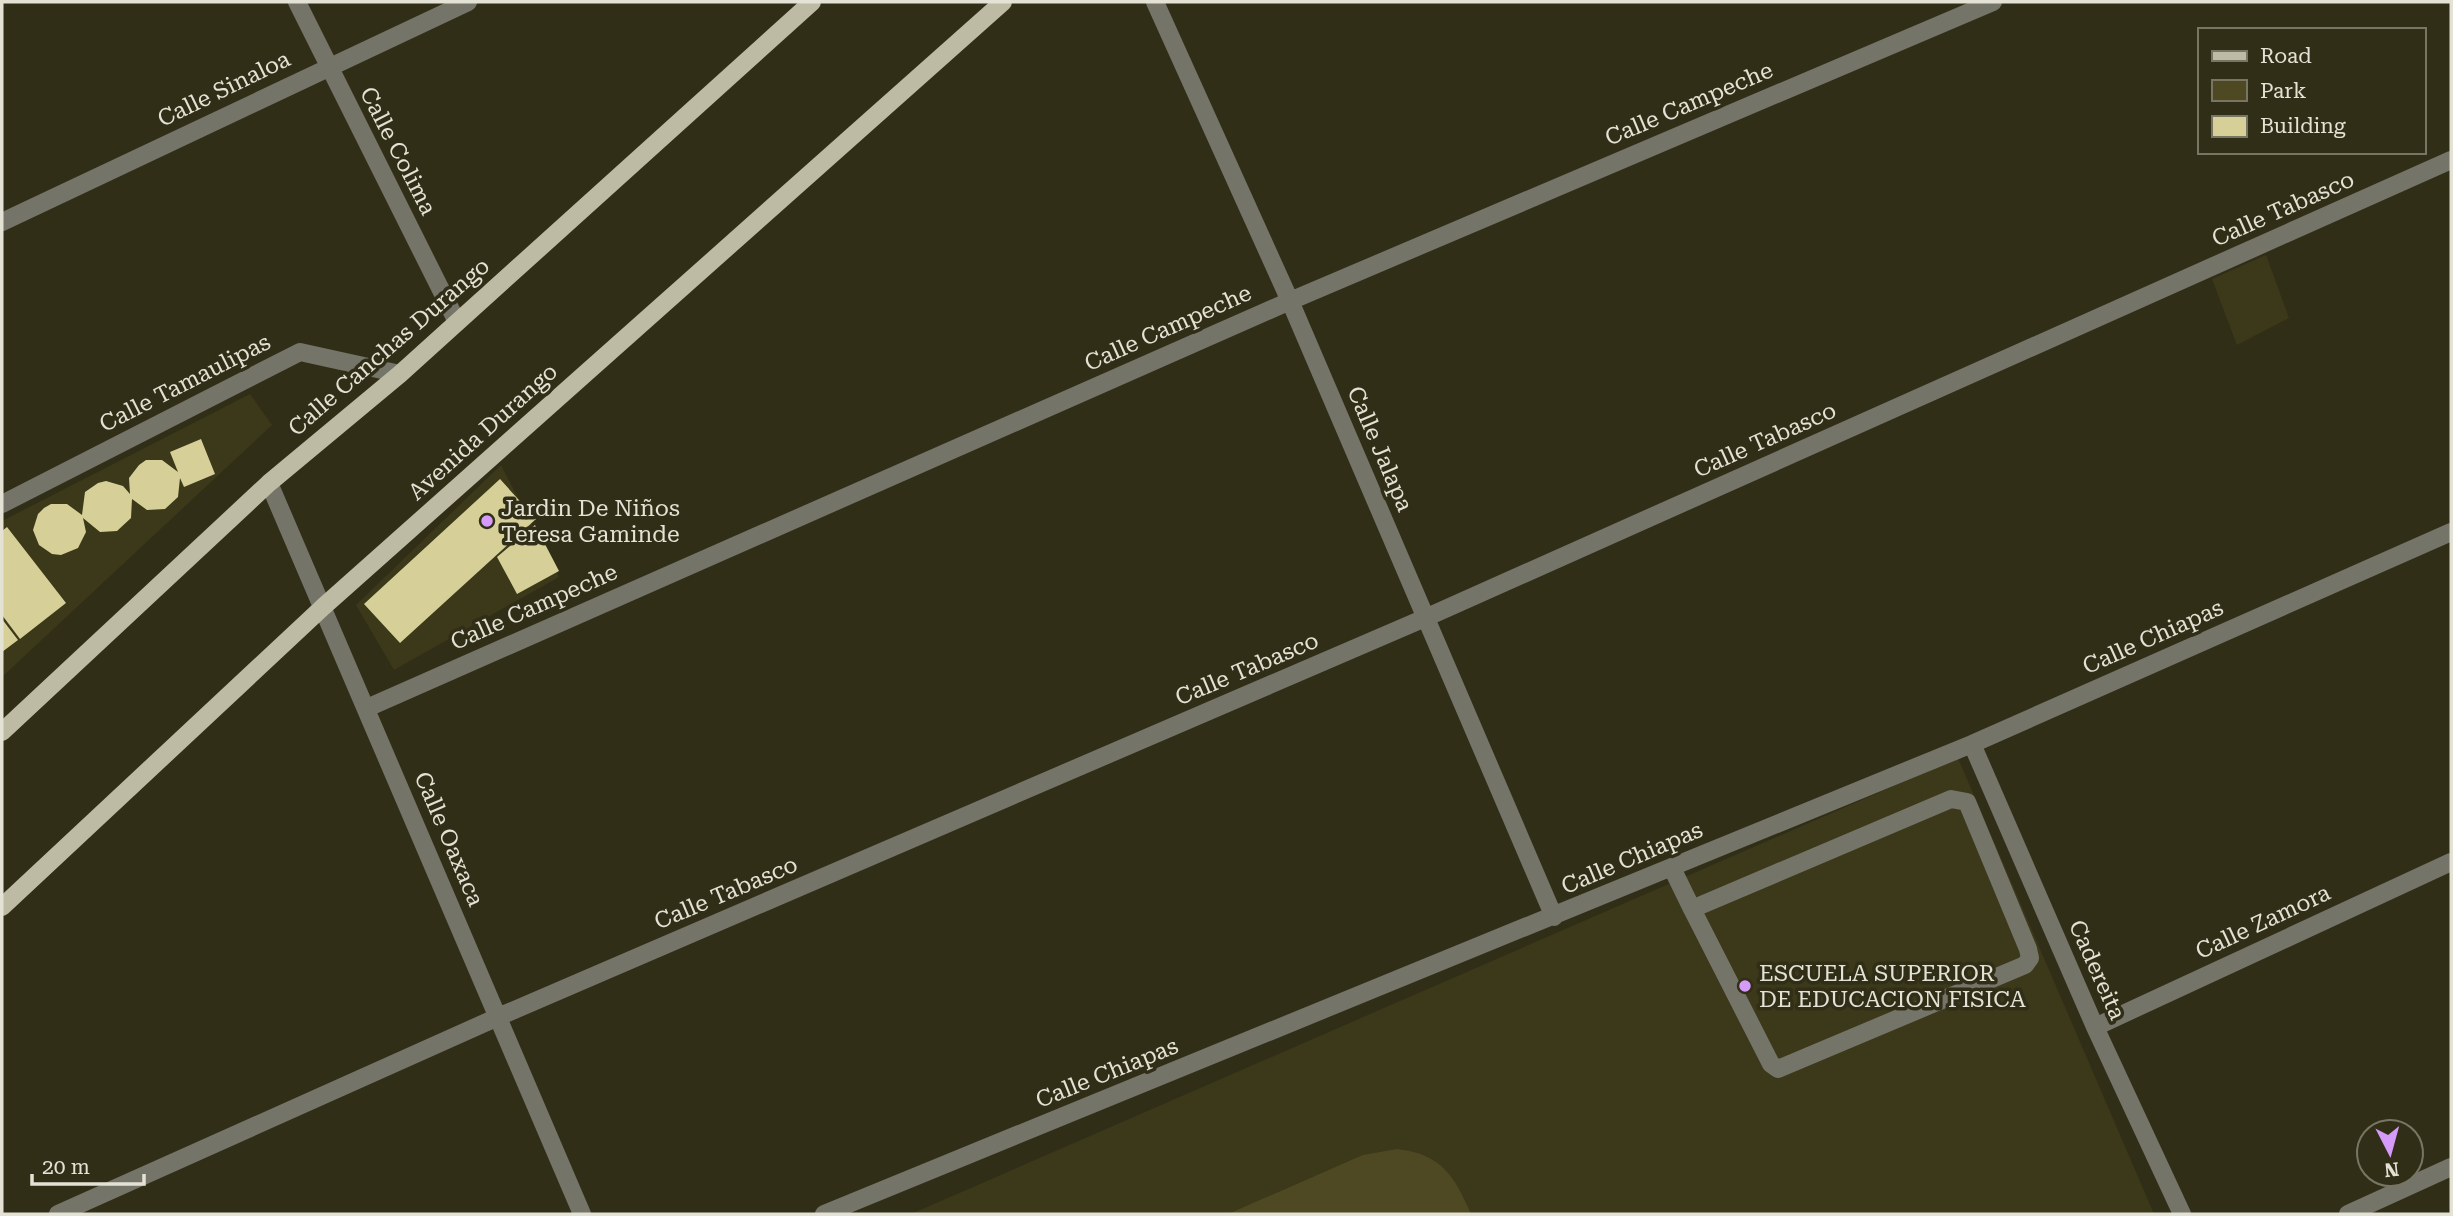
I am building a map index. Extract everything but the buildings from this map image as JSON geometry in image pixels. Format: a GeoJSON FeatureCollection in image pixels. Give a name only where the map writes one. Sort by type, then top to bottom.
{"type":"FeatureCollection","features":[{"type":"Feature","properties":{"kind":"main road","name":"Calle Canchas Durango"},"geometry":{"type":"LineString","coordinates":[[2,732],[269,483],[400,374],[812,2]]}},
{"type":"Feature","properties":{"kind":"main road","name":"Avenida Durango"},"geometry":{"type":"LineString","coordinates":[[2,907],[323,607],[1003,2]]}},
{"type":"Feature","properties":{"kind":"street","name":"Calle Colima"},"geometry":{"type":"LineString","coordinates":[[297,2],[327,67],[457,322]]}},
{"type":"Feature","properties":{"kind":"street","name":"Calle Sinaloa"},"geometry":{"type":"LineString","coordinates":[[2,222],[468,2]]}},
{"type":"Feature","properties":{"kind":"street","name":"Calle Jalapa"},"geometry":{"type":"LineString","coordinates":[[1155,2],[1290,301],[1554,917]]}},
{"type":"Feature","properties":{"kind":"street","name":"Calle Campeche"},"geometry":{"type":"LineString","coordinates":[[367,708],[1290,301],[1993,2]]}},
{"type":"Feature","properties":{"kind":"street","name":"Calle Tabasco"},"geometry":{"type":"LineString","coordinates":[[58,1214],[498,1017],[1425,618],[2451,160]]}},
{"type":"Feature","properties":{"kind":"street","name":"Calle Tamaulipas"},"geometry":{"type":"LineString","coordinates":[[2,504],[300,352],[400,374]]}},
{"type":"Feature","properties":{"kind":"street","name":"Calle Oaxaca"},"geometry":{"type":"LineString","coordinates":[[269,483],[582,1214]]}},
{"type":"Feature","properties":{"kind":"street","name":"Calle Chiapas"},"geometry":{"type":"LineString","coordinates":[[824,1214],[1972,744],[2451,532]]}},
{"type":"Feature","properties":{"kind":"street","name":"Cadereita"},"geometry":{"type":"LineString","coordinates":[[1972,744],[2095,1027],[2182,1214]]}},
{"type":"Feature","properties":{"kind":"street"},"geometry":{"type":"LineString","coordinates":[[1672,868],[1692,909],[1771,1064],[1778,1069],[2025,965],[2030,958],[1966,802],[1960,799],[1951,799],[1692,909]]}},
{"type":"Feature","properties":{"kind":"street","name":"Calle Zamora"},"geometry":{"type":"LineString","coordinates":[[2095,1027],[2451,862]]}},
{"type":"Feature","properties":{"kind":"street"},"geometry":{"type":"LineString","coordinates":[[2348,1214],[2451,1167]]}},
{"type":"Feature","properties":{"kind":"shaded area"},"geometry":{"type":"Polygon","coordinates":[[[2266,255],[2289,318],[2237,345],[2212,279],[2266,255]]]}},
{"type":"Feature","properties":{"kind":"shaded area"},"geometry":{"type":"Polygon","coordinates":[[[250,394],[272,425],[2,677],[2,521],[250,394]]]}},
{"type":"Feature","properties":{"kind":"shaded area","name":"Jardin De Niños Teresa Gaminde"},"geometry":{"type":"Polygon","coordinates":[[[501,465],[559,577],[394,670],[356,605],[501,465]]]}},
{"type":"Feature","properties":{"kind":"shaded area","name":"ESCUELA SUPERIOR DE EDUCACION FISICA"},"geometry":{"type":"Polygon","coordinates":[[[1958,758],[2154,1214],[911,1214],[1958,758]]]}},
{"type":"Feature","properties":{"kind":"green space"},"geometry":{"type":"Polygon","coordinates":[[[1397,1149],[1425,1156],[1444,1169],[1459,1189],[1471,1214],[1228,1214],[1363,1155],[1397,1149]]]}},
{"type":"Feature","properties":{"kind":"place","name":"Jardin De Niños Teresa Gaminde"},"geometry":{"type":"Point","coordinates":[487,521]}},
{"type":"Feature","properties":{"kind":"place","name":"ESCUELA SUPERIOR DE EDUCACION FISICA"},"geometry":{"type":"Point","coordinates":[1745,986]}}]}
